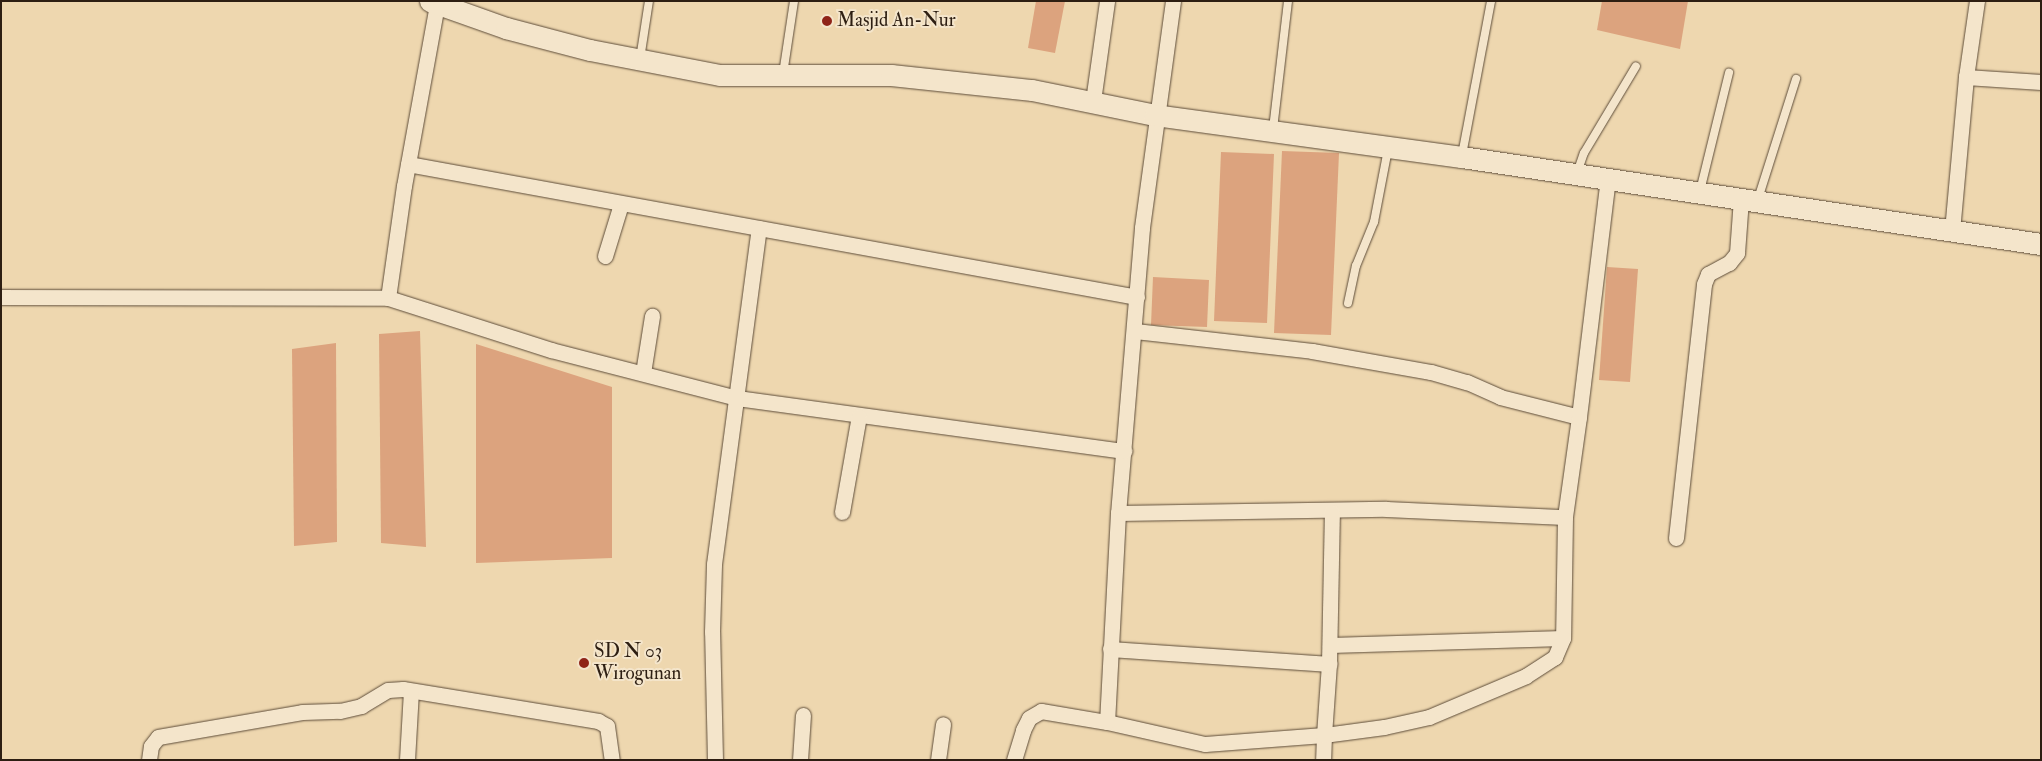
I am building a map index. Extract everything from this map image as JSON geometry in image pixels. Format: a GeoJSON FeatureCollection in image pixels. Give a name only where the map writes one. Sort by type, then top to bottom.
{"type":"FeatureCollection","features":[{"type":"Feature","properties":{"kind":"street"},"geometry":{"type":"LineString","coordinates":[[1093,101],[1107,1]]}},
{"type":"Feature","properties":{"kind":"street"},"geometry":{"type":"LineString","coordinates":[[1107,722],[1118,513],[1137,297],[1155,115],[1173,1]]}},
{"type":"Feature","properties":{"kind":"street"},"geometry":{"type":"LineString","coordinates":[[1952,231],[1966,77],[1977,1]]}},
{"type":"Feature","properties":{"kind":"street"},"geometry":{"type":"LineString","coordinates":[[388,298],[433,3],[506,28],[640,61],[720,75],[933,78],[1032,90],[1155,115],[1462,157],[2041,244]]}},
{"type":"Feature","properties":{"kind":"street"},"geometry":{"type":"LineString","coordinates":[[1966,77],[2041,82]]}},
{"type":"Feature","properties":{"kind":"street"},"geometry":{"type":"LineString","coordinates":[[408,164],[1137,297]]}},
{"type":"Feature","properties":{"kind":"street"},"geometry":{"type":"LineString","coordinates":[[1014,760],[1023,730],[1029,718],[1041,711],[1107,722],[1204,744],[1324,748],[1384,728],[1429,717],[1526,676],[1555,658],[1563,638],[1565,517],[1608,179]]}},
{"type":"Feature","properties":{"kind":"street"},"geometry":{"type":"LineString","coordinates":[[1676,538],[1704,284],[1708,274],[1729,262],[1736,252],[1749,200]]}},
{"type":"Feature","properties":{"kind":"street"},"geometry":{"type":"LineString","coordinates":[[605,256],[621,204]]}},
{"type":"Feature","properties":{"kind":"street"},"geometry":{"type":"LineString","coordinates":[[715,760],[712,632],[714,564],[759,228]]}},
{"type":"Feature","properties":{"kind":"street"},"geometry":{"type":"LineString","coordinates":[[1,297],[388,298],[551,350],[737,398],[1124,451]]}},
{"type":"Feature","properties":{"kind":"street"},"geometry":{"type":"LineString","coordinates":[[643,373],[652,316]]}},
{"type":"Feature","properties":{"kind":"street"},"geometry":{"type":"LineString","coordinates":[[1135,331],[1312,351],[1431,372],[1467,382],[1500,398],[1579,417]]}},
{"type":"Feature","properties":{"kind":"street"},"geometry":{"type":"LineString","coordinates":[[842,512],[859,416]]}},
{"type":"Feature","properties":{"kind":"street"},"geometry":{"type":"LineString","coordinates":[[1118,513],[1243,510],[1332,512],[1386,509],[1565,517]]}},
{"type":"Feature","properties":{"kind":"street"},"geometry":{"type":"LineString","coordinates":[[1324,748],[1330,645],[1332,512]]}},
{"type":"Feature","properties":{"kind":"street"},"geometry":{"type":"LineString","coordinates":[[1330,645],[1563,638]]}},
{"type":"Feature","properties":{"kind":"street"},"geometry":{"type":"LineString","coordinates":[[1110,649],[1329,664]]}},
{"type":"Feature","properties":{"kind":"street"},"geometry":{"type":"LineString","coordinates":[[149,760],[151,746],[158,737],[302,712],[340,711],[361,706],[388,690],[411,691],[598,721],[607,726],[612,760]]}},
{"type":"Feature","properties":{"kind":"street"},"geometry":{"type":"LineString","coordinates":[[407,760],[411,691]]}},
{"type":"Feature","properties":{"kind":"street"},"geometry":{"type":"LineString","coordinates":[[800,760],[803,715]]}},
{"type":"Feature","properties":{"kind":"street"},"geometry":{"type":"LineString","coordinates":[[938,760],[943,724]]}},
{"type":"Feature","properties":{"kind":"lane"},"geometry":{"type":"LineString","coordinates":[[640,61],[649,1]]}},
{"type":"Feature","properties":{"kind":"lane"},"geometry":{"type":"LineString","coordinates":[[782,76],[794,1]]}},
{"type":"Feature","properties":{"kind":"lane"},"geometry":{"type":"LineString","coordinates":[[1273,131],[1288,1]]}},
{"type":"Feature","properties":{"kind":"lane"},"geometry":{"type":"LineString","coordinates":[[1462,157],[1491,1]]}},
{"type":"Feature","properties":{"kind":"lane"},"geometry":{"type":"LineString","coordinates":[[1576,175],[1584,153],[1636,66]]}},
{"type":"Feature","properties":{"kind":"lane"},"geometry":{"type":"LineString","coordinates":[[1700,193],[1729,73]]}},
{"type":"Feature","properties":{"kind":"lane"},"geometry":{"type":"LineString","coordinates":[[1749,200],[1796,79]]}},
{"type":"Feature","properties":{"kind":"lane"},"geometry":{"type":"LineString","coordinates":[[1348,303],[1356,266],[1374,222],[1388,147]]}},
{"type":"Feature","properties":{"kind":"building"},"geometry":{"type":"Polygon","coordinates":[[[1036,1],[1065,1],[1055,53],[1028,48],[1036,1]]]}},
{"type":"Feature","properties":{"kind":"building"},"geometry":{"type":"Polygon","coordinates":[[[1602,1],[1688,1],[1680,49],[1597,30],[1602,1]]]}},
{"type":"Feature","properties":{"kind":"building"},"geometry":{"type":"Polygon","coordinates":[[[1282,151],[1339,153],[1331,335],[1274,333],[1282,151]]]}},
{"type":"Feature","properties":{"kind":"building"},"geometry":{"type":"Polygon","coordinates":[[[1221,152],[1274,154],[1267,323],[1214,321],[1221,152]]]}},
{"type":"Feature","properties":{"kind":"building"},"geometry":{"type":"Polygon","coordinates":[[[1607,267],[1638,269],[1630,382],[1599,380],[1607,267]]]}},
{"type":"Feature","properties":{"kind":"building"},"geometry":{"type":"Polygon","coordinates":[[[1153,277],[1209,280],[1207,327],[1151,325],[1153,277]]]}},
{"type":"Feature","properties":{"kind":"building"},"geometry":{"type":"Polygon","coordinates":[[[420,331],[426,547],[381,543],[379,334],[420,331]]]}},
{"type":"Feature","properties":{"kind":"building"},"geometry":{"type":"Polygon","coordinates":[[[336,343],[337,542],[294,546],[292,349],[336,343]]]}},
{"type":"Feature","properties":{"kind":"building"},"geometry":{"type":"Polygon","coordinates":[[[476,344],[612,387],[612,558],[476,563],[476,344]]]}},
{"type":"Feature","properties":{"kind":"place","name":"Masjid An-Nur"},"geometry":{"type":"Point","coordinates":[827,21]}},
{"type":"Feature","properties":{"kind":"place","name":"SD N 03 Wirogunan"},"geometry":{"type":"Point","coordinates":[584,663]}}]}
